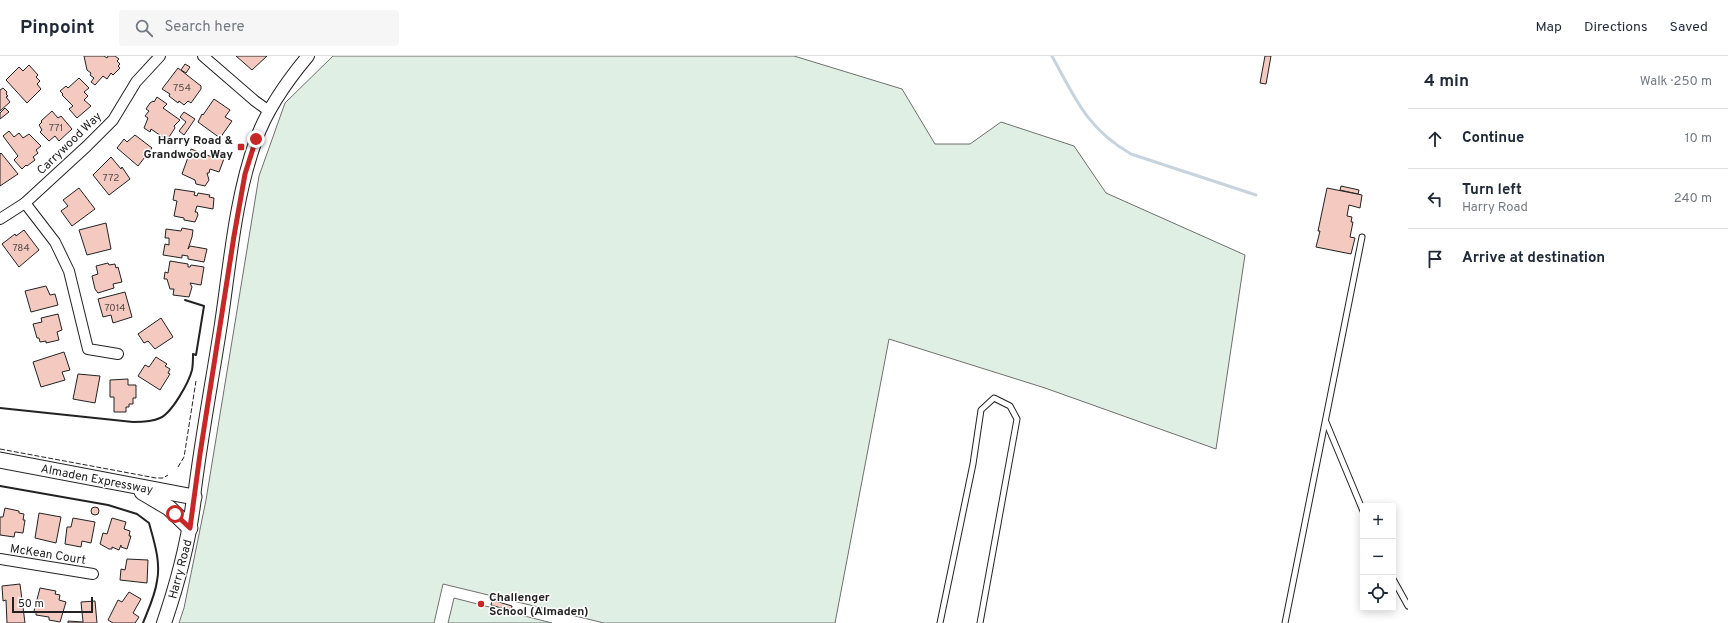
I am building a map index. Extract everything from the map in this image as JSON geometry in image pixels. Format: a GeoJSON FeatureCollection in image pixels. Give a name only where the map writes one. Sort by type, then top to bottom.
{"type":"FeatureCollection","features":[{"type":"Feature","properties":{"kind":"main road","name":"Almaden Expressway"},"geometry":{"type":"LineString","coordinates":[[0,460],[135,487],[194,497]]}},
{"type":"Feature","properties":{"kind":"main road"},"geometry":{"type":"LineString","coordinates":[[135,487],[168,508],[190,528]]}},
{"type":"Feature","properties":{"kind":"main road","name":"Harry Road"},"geometry":{"type":"LineString","coordinates":[[164,623],[182,568],[190,528],[194,497]]}},
{"type":"Feature","properties":{"kind":"street","name":"Carrywood Way"},"geometry":{"type":"LineString","coordinates":[[0,219],[25,203],[88,146],[112,120],[136,82],[160,56]]}},
{"type":"Feature","properties":{"kind":"street"},"geometry":{"type":"LineString","coordinates":[[203,56],[255,101],[269,111]]}},
{"type":"Feature","properties":{"kind":"street","name":"Harry Road"},"geometry":{"type":"LineString","coordinates":[[194,497],[245,174],[256,139],[269,111],[293,73],[308,56]]}},
{"type":"Feature","properties":{"kind":"street"},"geometry":{"type":"LineString","coordinates":[[25,203],[55,242],[69,270],[88,349],[118,354]]}},
{"type":"Feature","properties":{"kind":"street","name":"McKean Court"},"geometry":{"type":"LineString","coordinates":[[0,559],[93,574]]}},
{"type":"Feature","properties":{"kind":"lane"},"geometry":{"type":"LineString","coordinates":[[1285,623],[1362,237]]}},
{"type":"Feature","properties":{"kind":"lane"},"geometry":{"type":"LineString","coordinates":[[940,623],[972,464],[981,410],[994,398],[1010,406],[1017,419],[980,623]]}},
{"type":"Feature","properties":{"kind":"lane"},"geometry":{"type":"LineString","coordinates":[[1326,422],[1360,504]]}},
{"type":"Feature","properties":{"kind":"lane"},"geometry":{"type":"LineString","coordinates":[[1396,584],[1408,606]]}},
{"type":"Feature","properties":{"kind":"green space"},"geometry":{"type":"Polygon","coordinates":[[[333,56],[794,56],[902,89],[935,144],[970,144],[1001,122],[1074,146],[1106,193],[1245,255],[1216,449],[1045,388],[889,339],[835,623],[604,623],[443,584],[434,623],[179,623],[184,608],[206,500],[259,176],[285,103],[333,56]]]}},
{"type":"Feature","properties":{"kind":"green space"},"geometry":{"type":"Polygon","coordinates":[[[454,598],[552,623],[448,623],[454,598]]]}},
{"type":"Feature","properties":{"kind":"building"},"geometry":{"type":"Polygon","coordinates":[[[84,56],[104,56],[107,58],[108,56],[115,56],[119,59],[117,61],[120,64],[118,66],[120,68],[113,75],[111,73],[107,79],[103,76],[95,85],[91,82],[94,78],[87,70],[84,56]]]}},
{"type":"Feature","properties":{"kind":"building"},"geometry":{"type":"Polygon","coordinates":[[[236,56],[267,56],[252,70],[236,56]]]}},
{"type":"Feature","properties":{"kind":"building"},"geometry":{"type":"Polygon","coordinates":[[[1265,56],[1271,56],[1266,84],[1260,83],[1265,56]]]}},
{"type":"Feature","properties":{"kind":"building"},"geometry":{"type":"Polygon","coordinates":[[[185,64],[190,67],[186,73],[181,70],[185,64]]]}},
{"type":"Feature","properties":{"kind":"building"},"geometry":{"type":"Polygon","coordinates":[[[29,65],[38,75],[36,77],[40,81],[37,84],[41,89],[27,103],[6,80],[19,67],[23,71],[29,65]]]}},
{"type":"Feature","properties":{"kind":"building"},"geometry":{"type":"Polygon","coordinates":[[[178,68],[201,86],[201,89],[191,103],[188,101],[184,105],[179,101],[178,103],[169,96],[170,94],[162,89],[178,68]]]}},
{"type":"Feature","properties":{"kind":"building"},"geometry":{"type":"Polygon","coordinates":[[[79,78],[89,88],[84,92],[88,96],[84,100],[91,106],[77,118],[69,109],[73,106],[60,91],[66,86],[68,88],[79,78]]]}},
{"type":"Feature","properties":{"kind":"building"},"geometry":{"type":"Polygon","coordinates":[[[3,88],[7,92],[6,94],[8,96],[6,97],[10,102],[0,111],[0,90],[3,88]]]}},
{"type":"Feature","properties":{"kind":"building"},"geometry":{"type":"Polygon","coordinates":[[[157,97],[167,104],[163,108],[180,120],[174,126],[175,128],[167,140],[151,129],[150,132],[144,128],[148,118],[145,116],[149,111],[146,109],[157,97]]]}},
{"type":"Feature","properties":{"kind":"building"},"geometry":{"type":"Polygon","coordinates":[[[214,99],[230,110],[225,117],[232,121],[220,138],[198,122],[202,114],[203,115],[214,99]]]}},
{"type":"Feature","properties":{"kind":"building"},"geometry":{"type":"Polygon","coordinates":[[[5,108],[9,112],[0,119],[0,113],[5,108]]]}},
{"type":"Feature","properties":{"kind":"building"},"geometry":{"type":"Polygon","coordinates":[[[52,111],[58,118],[61,116],[72,129],[59,141],[55,136],[49,141],[40,132],[42,130],[39,125],[42,122],[41,121],[52,111]]]}},
{"type":"Feature","properties":{"kind":"building"},"geometry":{"type":"Polygon","coordinates":[[[184,112],[195,119],[184,135],[179,131],[186,122],[180,117],[184,112]]]}},
{"type":"Feature","properties":{"kind":"building"},"geometry":{"type":"Polygon","coordinates":[[[9,131],[14,137],[19,133],[23,138],[29,134],[41,146],[36,150],[38,153],[33,157],[35,160],[22,169],[14,160],[18,156],[3,136],[9,131]]]}},
{"type":"Feature","properties":{"kind":"building"},"geometry":{"type":"Polygon","coordinates":[[[135,135],[152,148],[138,166],[117,148],[124,139],[127,142],[135,135]]]}},
{"type":"Feature","properties":{"kind":"building"},"geometry":{"type":"Polygon","coordinates":[[[191,149],[212,157],[213,152],[225,156],[219,172],[210,169],[209,173],[207,173],[209,180],[205,186],[196,184],[195,180],[182,174],[191,149]]]}},
{"type":"Feature","properties":{"kind":"building"},"geometry":{"type":"Polygon","coordinates":[[[1,153],[18,174],[0,186],[0,154],[1,153]]]}},
{"type":"Feature","properties":{"kind":"building"},"geometry":{"type":"Polygon","coordinates":[[[111,157],[121,169],[122,167],[130,179],[109,195],[93,175],[111,157]]]}},
{"type":"Feature","properties":{"kind":"building"},"geometry":{"type":"Polygon","coordinates":[[[1341,186],[1359,190],[1358,194],[1340,190],[1341,186]]]}},
{"type":"Feature","properties":{"kind":"building"},"geometry":{"type":"Polygon","coordinates":[[[79,188],[95,209],[72,226],[61,211],[68,206],[63,200],[79,188]]]}},
{"type":"Feature","properties":{"kind":"building"},"geometry":{"type":"Polygon","coordinates":[[[1327,188],[1362,195],[1360,208],[1349,205],[1347,216],[1352,217],[1351,222],[1353,222],[1350,237],[1355,238],[1351,254],[1316,247],[1327,188]]]}},
{"type":"Feature","properties":{"kind":"building"},"geometry":{"type":"Polygon","coordinates":[[[175,189],[195,192],[194,195],[197,196],[198,193],[210,195],[209,197],[214,198],[213,209],[197,206],[195,212],[197,212],[198,215],[195,222],[174,216],[177,201],[173,200],[175,189]]]}},
{"type":"Feature","properties":{"kind":"building"},"geometry":{"type":"Polygon","coordinates":[[[106,223],[111,249],[87,255],[79,230],[106,223]]]}},
{"type":"Feature","properties":{"kind":"building"},"geometry":{"type":"Polygon","coordinates":[[[182,228],[193,230],[188,249],[190,246],[207,249],[204,262],[188,259],[188,256],[182,255],[182,258],[163,255],[165,244],[169,245],[169,238],[165,238],[166,229],[181,231],[182,228]]]}},
{"type":"Feature","properties":{"kind":"building"},"geometry":{"type":"Polygon","coordinates":[[[24,230],[39,250],[19,267],[2,244],[15,234],[16,236],[24,230]]]}},
{"type":"Feature","properties":{"kind":"building"},"geometry":{"type":"Polygon","coordinates":[[[170,261],[188,264],[188,267],[191,265],[204,267],[201,285],[190,283],[192,287],[189,297],[173,295],[174,289],[170,289],[167,279],[164,279],[165,272],[168,273],[170,261]]]}},
{"type":"Feature","properties":{"kind":"building"},"geometry":{"type":"Polygon","coordinates":[[[108,263],[109,265],[115,264],[116,268],[118,267],[122,282],[113,284],[114,288],[98,293],[95,289],[92,276],[98,274],[96,266],[108,263]]]}},
{"type":"Feature","properties":{"kind":"building"},"geometry":{"type":"Polygon","coordinates":[[[46,286],[50,295],[55,294],[58,305],[31,312],[25,291],[46,286]]]}},
{"type":"Feature","properties":{"kind":"building"},"geometry":{"type":"Polygon","coordinates":[[[125,292],[132,317],[113,323],[111,315],[103,317],[98,299],[125,292]]]}},
{"type":"Feature","properties":{"kind":"building"},"geometry":{"type":"Polygon","coordinates":[[[58,314],[62,330],[57,332],[59,340],[46,343],[46,341],[40,342],[39,338],[37,338],[33,324],[42,322],[41,318],[58,314]]]}},
{"type":"Feature","properties":{"kind":"building"},"geometry":{"type":"Polygon","coordinates":[[[161,318],[173,337],[155,349],[148,341],[144,343],[138,334],[161,318]]]}},
{"type":"Feature","properties":{"kind":"building"},"geometry":{"type":"Polygon","coordinates":[[[64,352],[70,370],[62,372],[65,380],[41,387],[33,362],[64,352]]]}},
{"type":"Feature","properties":{"kind":"building"},"geometry":{"type":"Polygon","coordinates":[[[156,357],[167,364],[165,366],[170,369],[168,373],[170,374],[160,390],[138,376],[145,365],[149,367],[156,357]]]}},
{"type":"Feature","properties":{"kind":"building"},"geometry":{"type":"Polygon","coordinates":[[[78,374],[100,376],[95,403],[73,399],[78,374]]]}},
{"type":"Feature","properties":{"kind":"building"},"geometry":{"type":"Polygon","coordinates":[[[128,379],[128,385],[136,385],[136,398],[133,398],[133,404],[129,404],[129,407],[126,407],[126,412],[114,412],[114,397],[110,397],[110,380],[128,379]]]}},
{"type":"Feature","properties":{"kind":"building"},"geometry":{"type":"Polygon","coordinates":[[[93,507],[97,507],[99,511],[97,515],[93,515],[91,513],[91,509],[93,507]]]}},
{"type":"Feature","properties":{"kind":"building"},"geometry":{"type":"Polygon","coordinates":[[[5,508],[19,511],[19,513],[24,514],[23,520],[25,520],[23,533],[15,532],[14,537],[0,535],[0,517],[3,517],[5,508]]]}},
{"type":"Feature","properties":{"kind":"building"},"geometry":{"type":"Polygon","coordinates":[[[39,513],[61,517],[56,543],[35,538],[39,513]]]}},
{"type":"Feature","properties":{"kind":"building"},"geometry":{"type":"Polygon","coordinates":[[[73,518],[95,522],[91,543],[82,541],[81,547],[65,544],[67,527],[71,527],[73,518]]]}},
{"type":"Feature","properties":{"kind":"building"},"geometry":{"type":"Polygon","coordinates":[[[112,518],[126,522],[124,529],[130,531],[129,536],[131,536],[127,549],[121,547],[121,545],[119,550],[112,547],[112,549],[109,549],[100,544],[103,533],[107,534],[112,518]]]}},
{"type":"Feature","properties":{"kind":"building"},"geometry":{"type":"Polygon","coordinates":[[[127,559],[148,560],[147,583],[120,580],[121,569],[125,570],[127,559]]]}},
{"type":"Feature","properties":{"kind":"building"},"geometry":{"type":"Polygon","coordinates":[[[20,584],[25,623],[7,623],[6,600],[3,601],[2,586],[20,584]]]}},
{"type":"Feature","properties":{"kind":"building"},"geometry":{"type":"Polygon","coordinates":[[[40,588],[56,591],[55,594],[60,595],[59,600],[66,602],[60,622],[49,620],[49,617],[36,615],[36,612],[34,611],[40,588]]]}},
{"type":"Feature","properties":{"kind":"building"},"geometry":{"type":"Polygon","coordinates":[[[129,592],[141,599],[133,613],[139,617],[135,623],[113,623],[108,620],[118,600],[122,602],[129,592]]]}},
{"type":"Feature","properties":{"kind":"building"},"geometry":{"type":"Polygon","coordinates":[[[492,600],[512,606],[511,611],[491,605],[492,600]]]}},
{"type":"Feature","properties":{"kind":"building"},"geometry":{"type":"Polygon","coordinates":[[[95,601],[97,623],[68,623],[68,621],[83,622],[81,602],[95,601]]]}},
{"type":"Feature","properties":{"kind":"waterway"},"geometry":{"type":"LineString","coordinates":[[1052,56],[1068,86],[1084,111],[1103,134],[1116,144],[1131,154],[1256,195]]}},
{"type":"Feature","properties":{"kind":"fence"},"geometry":{"type":"LineString","coordinates":[[178,467],[184,457],[196,381]]}},
{"type":"Feature","properties":{"kind":"fence"},"geometry":{"type":"LineString","coordinates":[[0,449],[156,478],[163,478],[168,475]]}},
{"type":"Feature","properties":{"kind":"wall"},"geometry":{"type":"LineString","coordinates":[[0,408],[133,422],[150,421],[160,418],[165,415],[175,404],[184,389],[192,370],[193,354],[196,355],[204,306],[185,300]]}},
{"type":"Feature","properties":{"kind":"wall"},"geometry":{"type":"LineString","coordinates":[[0,486],[108,505],[137,514],[149,523],[156,552],[158,574],[155,592],[143,623]]}},
{"type":"Feature","properties":{"kind":"place","name":"Harry Road & Grandwood Way"},"geometry":{"type":"Point","coordinates":[241,147]}},
{"type":"Feature","properties":{"kind":"place","name":"Challenger School (Almaden)"},"geometry":{"type":"Point","coordinates":[481,604]}},
{"type":"Feature","properties":{"kind":"route"},"geometry":{"type":"LineString","coordinates":[[175,514],[190,528],[234,236],[245,174],[256,139]]}}]}
